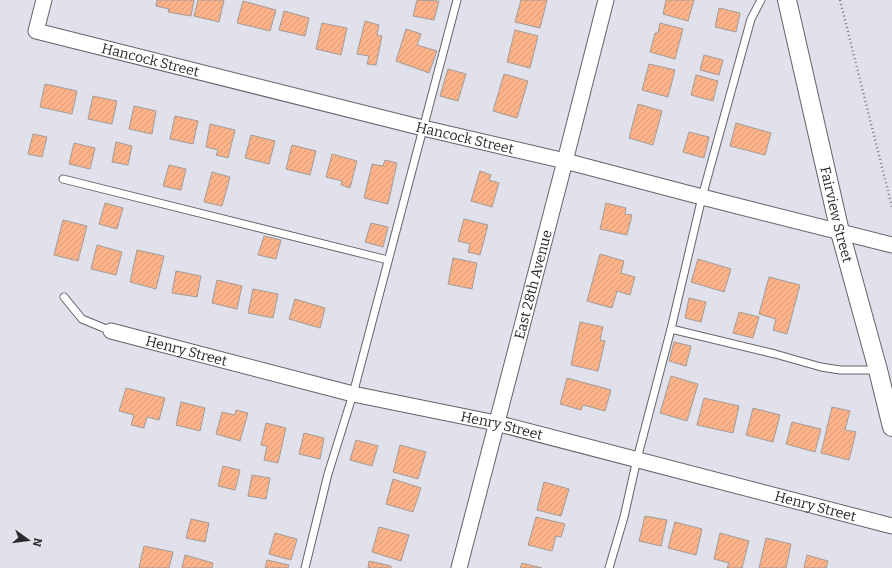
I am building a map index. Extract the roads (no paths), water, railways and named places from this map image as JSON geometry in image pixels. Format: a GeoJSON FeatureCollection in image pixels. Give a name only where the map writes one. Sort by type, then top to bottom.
{"type":"FeatureCollection","features":[{"type":"Feature","properties":{"kind":"street","name":"Hancock Street"},"geometry":{"type":"LineString","coordinates":[[44,0],[36,31],[423,128],[565,161],[892,245]]}},
{"type":"Feature","properties":{"kind":"street","name":"East 28th Avenue"},"geometry":{"type":"LineString","coordinates":[[459,568],[606,0]]}},
{"type":"Feature","properties":{"kind":"street","name":"Fairview Street"},"geometry":{"type":"LineString","coordinates":[[787,0],[840,232],[892,427]]}},
{"type":"Feature","properties":{"kind":"street","name":"Henry Street"},"geometry":{"type":"LineString","coordinates":[[111,331],[353,394],[496,423],[892,526]]}},
{"type":"Feature","properties":{"kind":"lane"},"geometry":{"type":"LineString","coordinates":[[305,568],[328,474],[353,394],[457,0]]}},
{"type":"Feature","properties":{"kind":"lane"},"geometry":{"type":"LineString","coordinates":[[609,568],[624,517],[702,197],[751,19],[761,0]]}},
{"type":"Feature","properties":{"kind":"lane"},"geometry":{"type":"LineString","coordinates":[[63,179],[388,260]]}},
{"type":"Feature","properties":{"kind":"lane"},"geometry":{"type":"LineString","coordinates":[[64,297],[82,319],[111,331]]}},
{"type":"Feature","properties":{"kind":"lane"},"geometry":{"type":"LineString","coordinates":[[671,329],[775,354],[821,367],[840,370],[878,370]]}}]}
